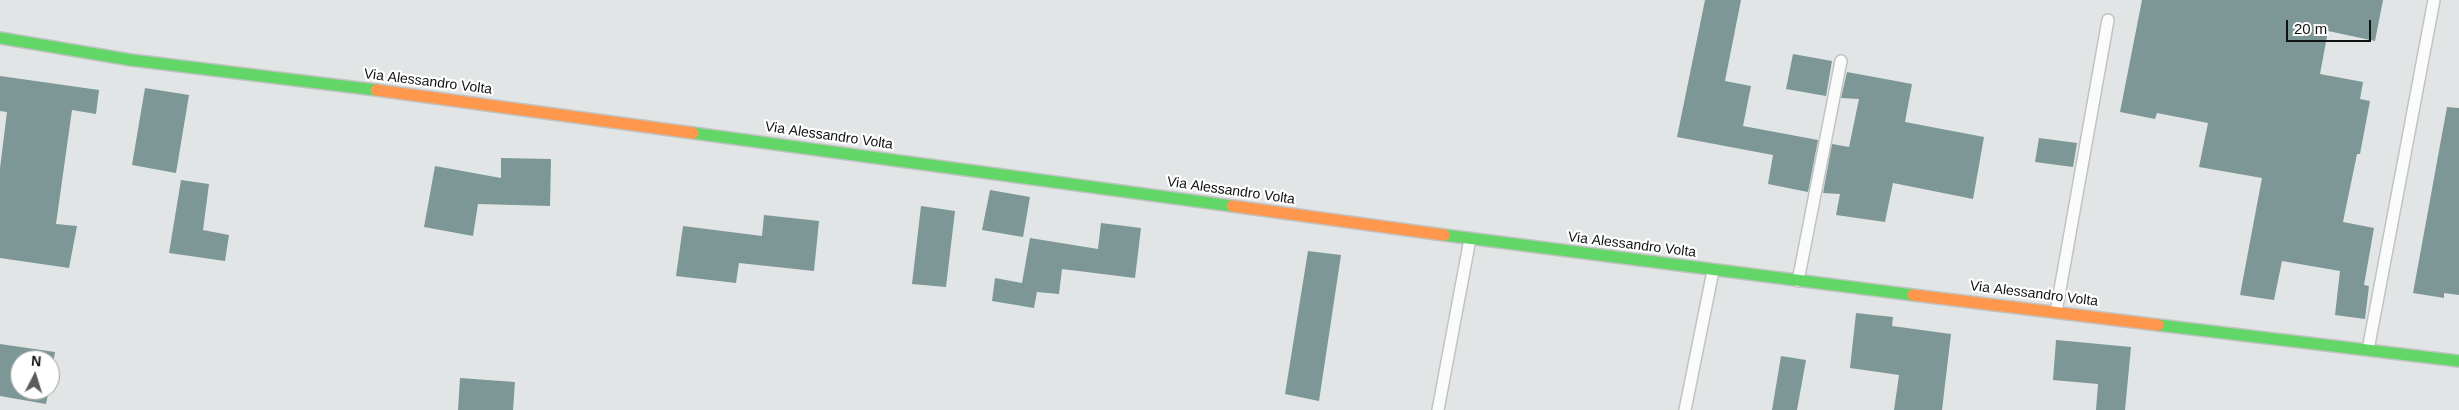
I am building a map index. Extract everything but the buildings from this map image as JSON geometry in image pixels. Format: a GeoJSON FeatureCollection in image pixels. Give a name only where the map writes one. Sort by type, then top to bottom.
{"type":"FeatureCollection","features":[{"type":"Feature","properties":{"kind":"street","name":"Via Alessandro Volta"},"geometry":{"type":"LineString","coordinates":[[0,38],[131,60],[461,101],[1712,271],[2459,360]]}},
{"type":"Feature","properties":{"kind":"lane"},"geometry":{"type":"LineString","coordinates":[[2368,350],[2434,0]]}},
{"type":"Feature","properties":{"kind":"lane"},"geometry":{"type":"LineString","coordinates":[[2056,312],[2108,20]]}},
{"type":"Feature","properties":{"kind":"lane"},"geometry":{"type":"LineString","coordinates":[[1798,281],[1841,61]]}},
{"type":"Feature","properties":{"kind":"lane"},"geometry":{"type":"LineString","coordinates":[[1438,410],[1470,239]]}},
{"type":"Feature","properties":{"kind":"lane"},"geometry":{"type":"LineString","coordinates":[[1685,410],[1712,271]]}},
{"type":"Feature","properties":{"kind":"traffic: fast"},"geometry":{"type":"LineString","coordinates":[[0,38],[131,60],[376,90]]}},
{"type":"Feature","properties":{"kind":"traffic: fast"},"geometry":{"type":"LineString","coordinates":[[693,133],[1232,206]]}},
{"type":"Feature","properties":{"kind":"traffic: fast"},"geometry":{"type":"LineString","coordinates":[[1444,235],[1913,295]]}},
{"type":"Feature","properties":{"kind":"traffic: fast"},"geometry":{"type":"LineString","coordinates":[[2158,325],[2459,361]]}},
{"type":"Feature","properties":{"kind":"traffic: slow"},"geometry":{"type":"LineString","coordinates":[[376,90],[693,133]]}},
{"type":"Feature","properties":{"kind":"traffic: slow"},"geometry":{"type":"LineString","coordinates":[[1232,206],[1444,235]]}},
{"type":"Feature","properties":{"kind":"traffic: slow"},"geometry":{"type":"LineString","coordinates":[[1913,295],[2158,325]]}}]}
